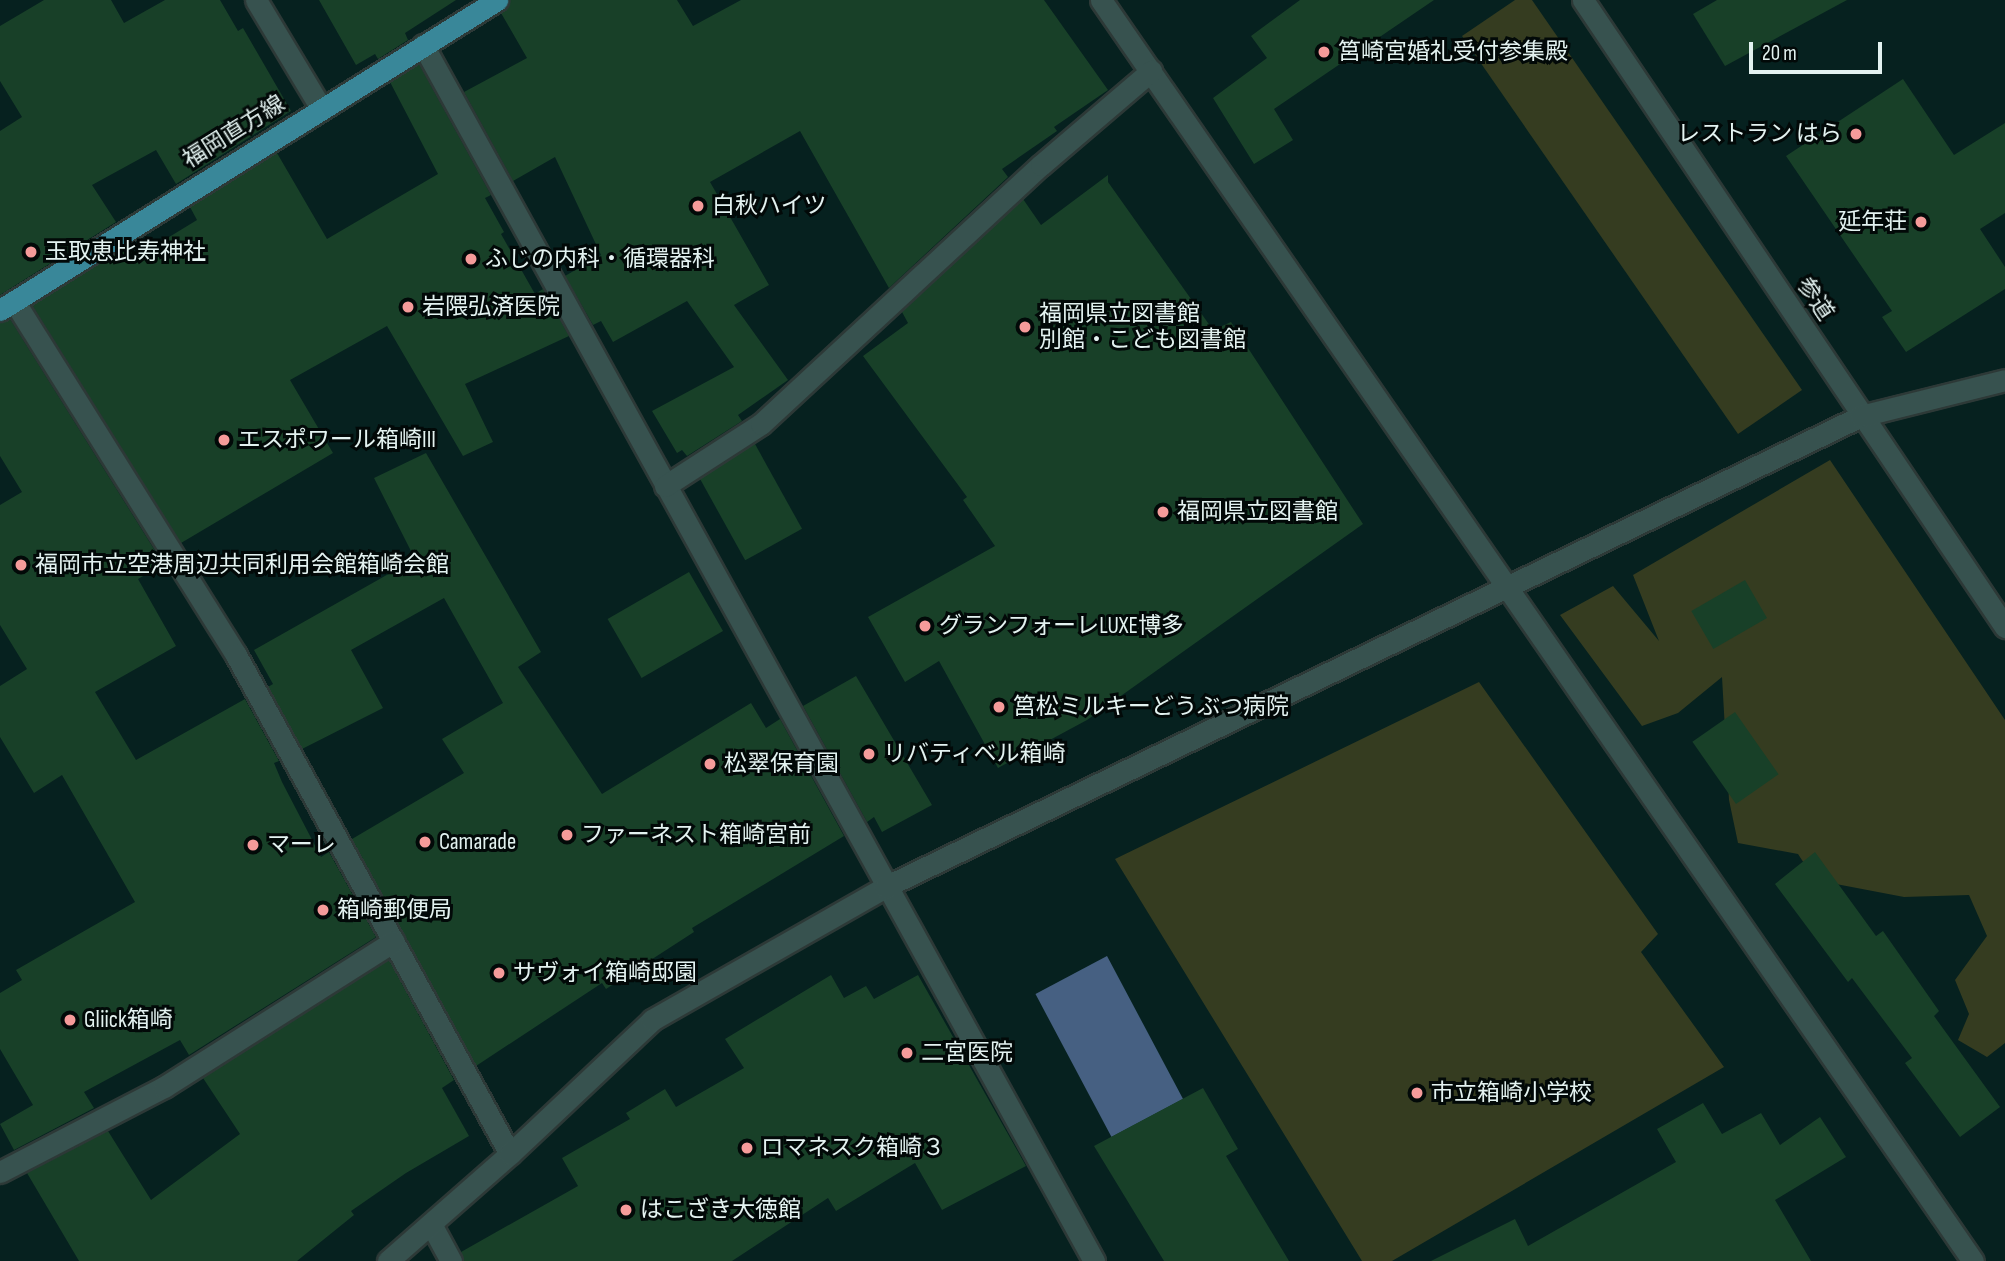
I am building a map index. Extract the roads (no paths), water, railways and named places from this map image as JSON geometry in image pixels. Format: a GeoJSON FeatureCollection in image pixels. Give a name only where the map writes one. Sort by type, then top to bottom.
{"type":"FeatureCollection","features":[{"type":"Feature","properties":{"kind":"main road","name":"福岡直方線"},"geometry":{"type":"LineString","coordinates":[[7,305],[497,0]]}},
{"type":"Feature","properties":{"kind":"street"},"geometry":{"type":"LineString","coordinates":[[256,0],[321,108]]}},
{"type":"Feature","properties":{"kind":"street"},"geometry":{"type":"LineString","coordinates":[[1101,0],[1973,1261]]}},
{"type":"Feature","properties":{"kind":"street","name":"参道"},"geometry":{"type":"LineString","coordinates":[[1583,0],[2005,627]]}},
{"type":"Feature","properties":{"kind":"street"},"geometry":{"type":"LineString","coordinates":[[423,45],[885,887],[1094,1261]]}},
{"type":"Feature","properties":{"kind":"street"},"geometry":{"type":"LineString","coordinates":[[665,486],[761,424],[1041,165],[1151,71]]}},
{"type":"Feature","properties":{"kind":"street"},"geometry":{"type":"LineString","coordinates":[[7,305],[236,655],[509,1154]]}},
{"type":"Feature","properties":{"kind":"street"},"geometry":{"type":"LineString","coordinates":[[388,1261],[509,1154],[652,1020],[885,887],[1861,416],[2005,380]]}},
{"type":"Feature","properties":{"kind":"street"},"geometry":{"type":"LineString","coordinates":[[0,1172],[164,1087],[394,942]]}},
{"type":"Feature","properties":{"kind":"street"},"geometry":{"type":"LineString","coordinates":[[431,1224],[451,1261]]}},
{"type":"Feature","properties":{"kind":"water"},"geometry":{"type":"Polygon","coordinates":[[[1107,956],[1183,1099],[1112,1137],[1035,994],[1107,956]]]}},
{"type":"Feature","properties":{"kind":"place","name":"筥崎宮婚礼受付参集殿"},"geometry":{"type":"Point","coordinates":[1324,52]}},
{"type":"Feature","properties":{"kind":"place","name":"レストラン はら"},"geometry":{"type":"Point","coordinates":[1856,134]}},
{"type":"Feature","properties":{"kind":"place","name":"白秋ハイツ"},"geometry":{"type":"Point","coordinates":[698,206]}},
{"type":"Feature","properties":{"kind":"place","name":"延年荘"},"geometry":{"type":"Point","coordinates":[1921,222]}},
{"type":"Feature","properties":{"kind":"place","name":"玉取恵比寿神社"},"geometry":{"type":"Point","coordinates":[31,252]}},
{"type":"Feature","properties":{"kind":"place","name":"ふじの内科・循環器科"},"geometry":{"type":"Point","coordinates":[471,259]}},
{"type":"Feature","properties":{"kind":"place","name":"岩隈弘済医院"},"geometry":{"type":"Point","coordinates":[408,307]}},
{"type":"Feature","properties":{"kind":"place","name":"福岡県立図書館 別館・こども図書館"},"geometry":{"type":"Point","coordinates":[1025,327]}},
{"type":"Feature","properties":{"kind":"place","name":"エスポワール箱崎III"},"geometry":{"type":"Point","coordinates":[224,440]}},
{"type":"Feature","properties":{"kind":"place","name":"福岡県立図書館"},"geometry":{"type":"Point","coordinates":[1163,512]}},
{"type":"Feature","properties":{"kind":"place","name":"福岡市立空港周辺共同利用会館箱崎会館"},"geometry":{"type":"Point","coordinates":[21,565]}},
{"type":"Feature","properties":{"kind":"place","name":"グランフォーレLUXE博多"},"geometry":{"type":"Point","coordinates":[925,626]}},
{"type":"Feature","properties":{"kind":"place","name":"筥松ミルキーどうぶつ病院"},"geometry":{"type":"Point","coordinates":[999,707]}},
{"type":"Feature","properties":{"kind":"place","name":"リバティベル箱崎"},"geometry":{"type":"Point","coordinates":[869,754]}},
{"type":"Feature","properties":{"kind":"place","name":"松翠保育園"},"geometry":{"type":"Point","coordinates":[710,764]}},
{"type":"Feature","properties":{"kind":"place","name":"ファーネスト箱崎宮前"},"geometry":{"type":"Point","coordinates":[567,835]}},
{"type":"Feature","properties":{"kind":"place","name":"Camarade"},"geometry":{"type":"Point","coordinates":[425,842]}},
{"type":"Feature","properties":{"kind":"place","name":"マーレ"},"geometry":{"type":"Point","coordinates":[253,845]}},
{"type":"Feature","properties":{"kind":"place","name":"箱崎郵便局"},"geometry":{"type":"Point","coordinates":[323,910]}},
{"type":"Feature","properties":{"kind":"place","name":"サヴォイ箱崎邸園"},"geometry":{"type":"Point","coordinates":[499,973]}},
{"type":"Feature","properties":{"kind":"place","name":"Gliick箱崎"},"geometry":{"type":"Point","coordinates":[70,1020]}},
{"type":"Feature","properties":{"kind":"place","name":"二宮医院"},"geometry":{"type":"Point","coordinates":[907,1053]}},
{"type":"Feature","properties":{"kind":"place","name":"市立箱崎小学校"},"geometry":{"type":"Point","coordinates":[1417,1093]}},
{"type":"Feature","properties":{"kind":"place","name":"ロマネスク箱崎３"},"geometry":{"type":"Point","coordinates":[747,1148]}},
{"type":"Feature","properties":{"kind":"place","name":"はこざき大徳館"},"geometry":{"type":"Point","coordinates":[626,1210]}}]}
